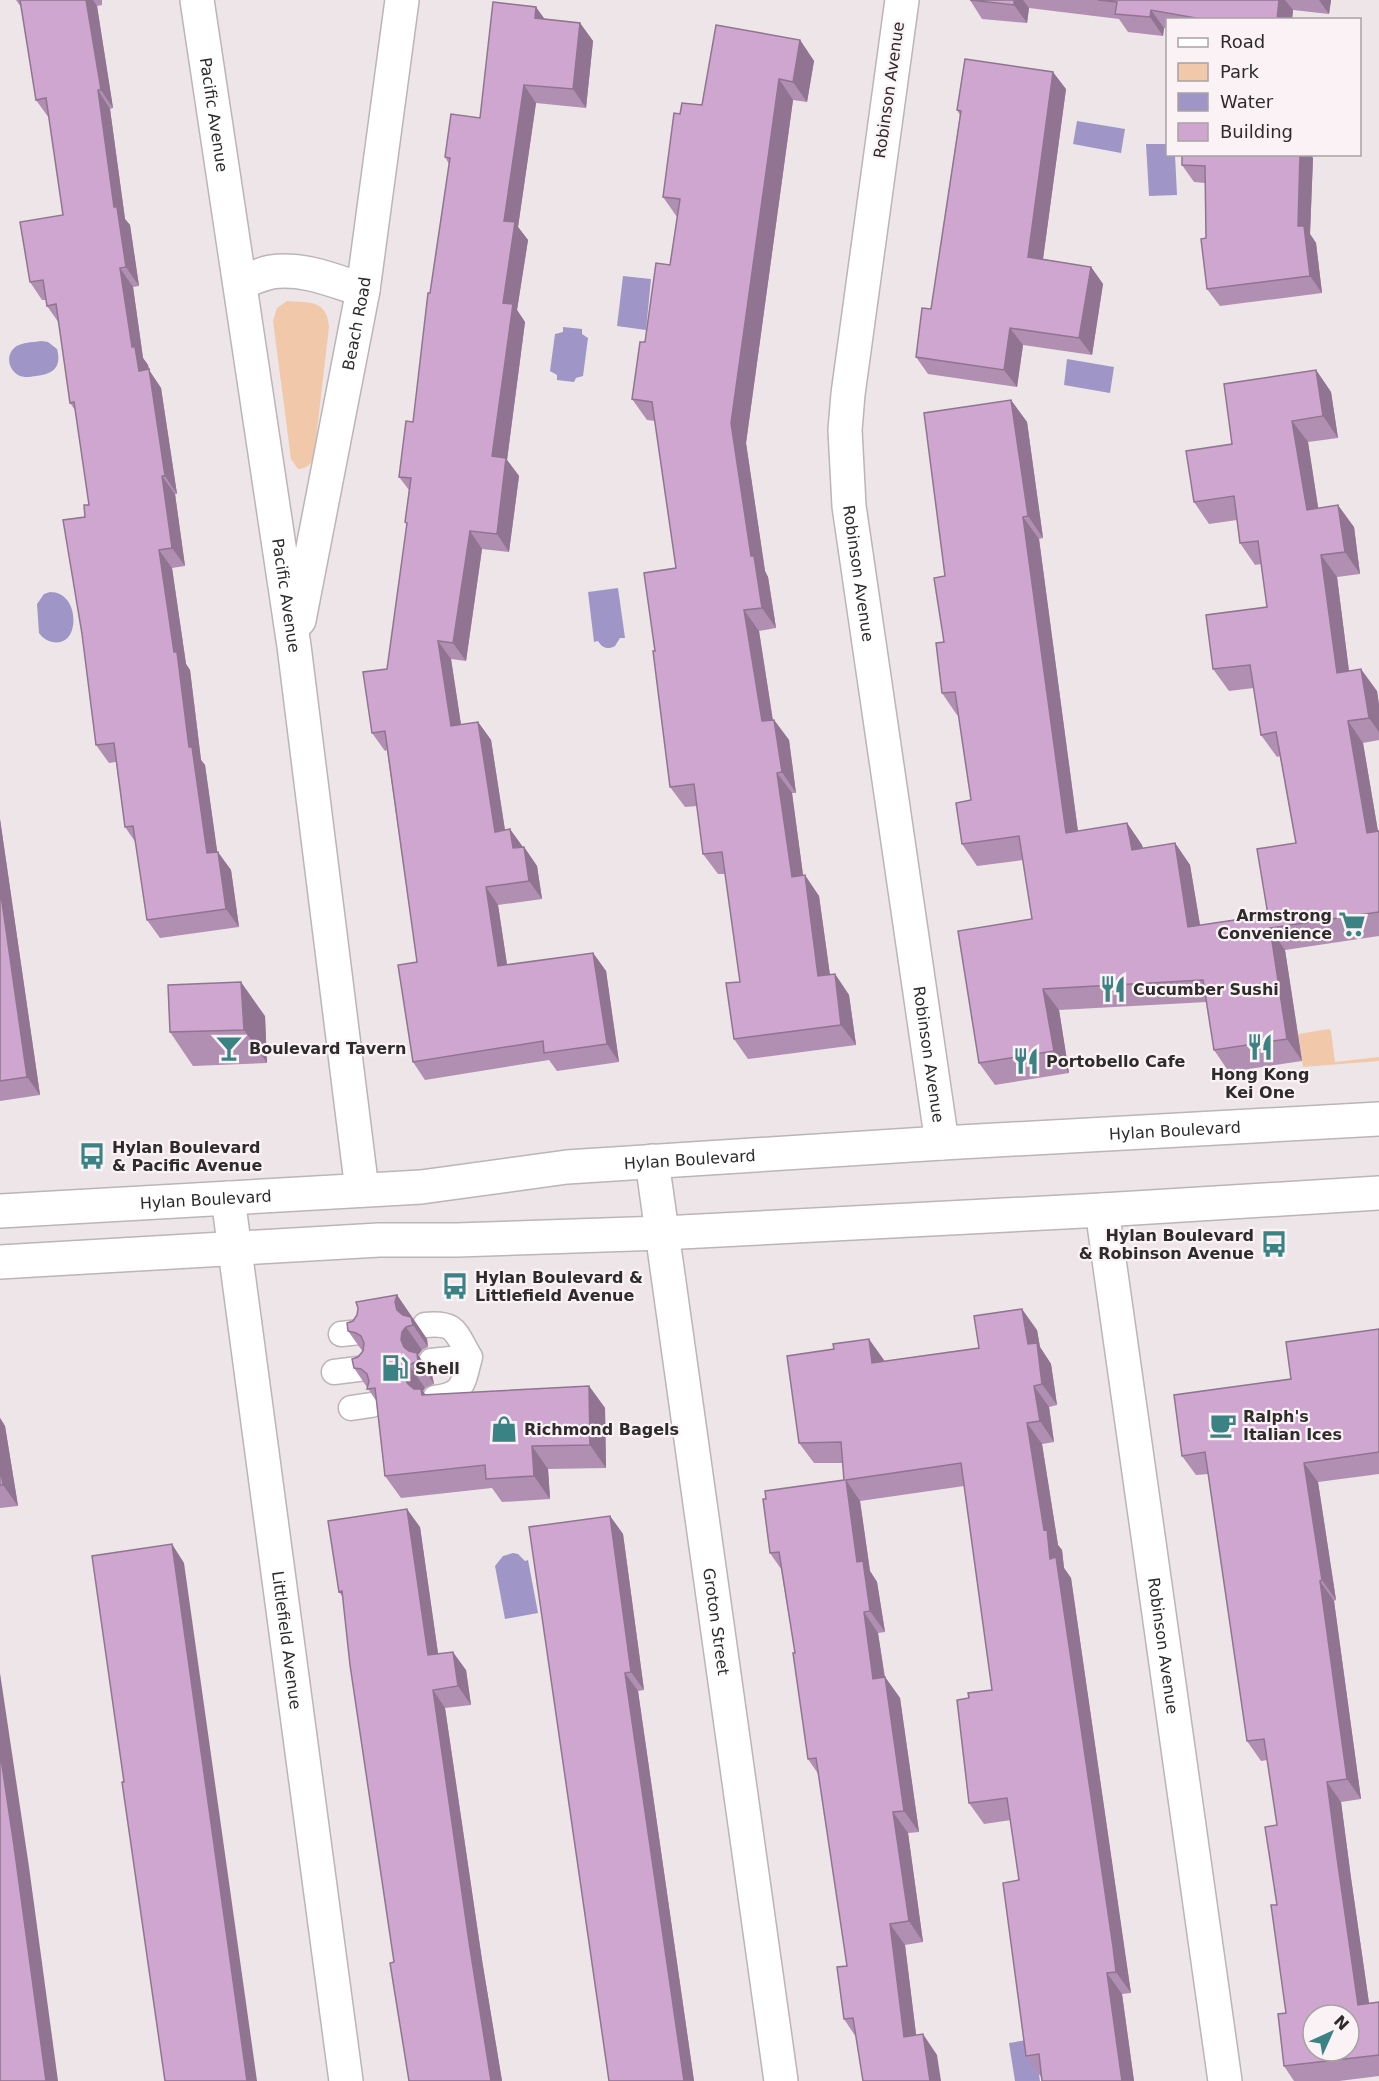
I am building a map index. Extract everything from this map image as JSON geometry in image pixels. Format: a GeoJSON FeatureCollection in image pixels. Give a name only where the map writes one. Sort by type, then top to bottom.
{"type":"FeatureCollection","features":[{"type":"Feature","properties":{"kind":"street","name":"Pacific Avenue"},"geometry":{"type":"LineString","coordinates":[[197,0],[294,646],[362,1190]]}},
{"type":"Feature","properties":{"kind":"street","name":"Beach Road"},"geometry":{"type":"LineString","coordinates":[[294,646],[363,290],[402,0]]}},
{"type":"Feature","properties":{"kind":"street","name":"Robinson Avenue"},"geometry":{"type":"LineString","coordinates":[[902,0],[845,430],[849,506],[942,1143]]}},
{"type":"Feature","properties":{"kind":"street"},"geometry":{"type":"LineString","coordinates":[[240,283],[270,272],[292,271],[315,274],[363,290]]}},
{"type":"Feature","properties":{"kind":"street","name":"Hylan Boulevard"},"geometry":{"type":"LineString","coordinates":[[0,1211],[421,1187],[567,1167],[652,1161],[1379,1119]]}},
{"type":"Feature","properties":{"kind":"street","name":"Groton Street"},"geometry":{"type":"LineString","coordinates":[[652,1161],[781,2081]]}},
{"type":"Feature","properties":{"kind":"street"},"geometry":{"type":"LineString","coordinates":[[0,1262],[378,1240],[662,1233],[1379,1193]]}},
{"type":"Feature","properties":{"kind":"street","name":"Littlefield Avenue"},"geometry":{"type":"LineString","coordinates":[[228,1197],[346,2081]]}},
{"type":"Feature","properties":{"kind":"street","name":"Robinson Avenue"},"geometry":{"type":"LineString","coordinates":[[1102,1210],[1225,2081]]}},
{"type":"Feature","properties":{"kind":"lane"},"geometry":{"type":"LineString","coordinates":[[425,1324],[442,1323],[453,1329],[470,1357],[463,1382],[458,1390],[450,1396],[435,1398]]}},
{"type":"Feature","properties":{"kind":"lane"},"geometry":{"type":"LineString","coordinates":[[431,1361],[470,1357]]}},
{"type":"Feature","properties":{"kind":"lane"},"geometry":{"type":"LineString","coordinates":[[334,1372],[366,1368]]}},
{"type":"Feature","properties":{"kind":"green space"},"geometry":{"type":"Polygon","coordinates":[[[287,301],[316,304],[321,307],[328,318],[329,327],[314,456],[308,466],[301,469],[298,469],[291,459],[273,321],[277,308],[287,301]]]}},
{"type":"Feature","properties":{"kind":"green space"},"geometry":{"type":"Polygon","coordinates":[[[1329,1029],[1335,1062],[1379,1057],[1379,1061],[1303,1067],[1298,1034],[1329,1029]]]}},
{"type":"Feature","properties":{"kind":"water"},"geometry":{"type":"Polygon","coordinates":[[[1077,121],[1125,129],[1121,153],[1073,144],[1077,121]]]}},
{"type":"Feature","properties":{"kind":"water"},"geometry":{"type":"Polygon","coordinates":[[[1146,144],[1166,144],[1166,156],[1175,156],[1177,195],[1149,196],[1146,144]]]}},
{"type":"Feature","properties":{"kind":"water"},"geometry":{"type":"Polygon","coordinates":[[[623,276],[651,279],[646,330],[617,326],[623,276]]]}},
{"type":"Feature","properties":{"kind":"water"},"geometry":{"type":"Polygon","coordinates":[[[563,327],[582,329],[582,334],[588,338],[583,376],[576,378],[574,382],[557,380],[557,375],[550,371],[555,334],[563,332],[563,327]]]}},
{"type":"Feature","properties":{"kind":"water"},"geometry":{"type":"Polygon","coordinates":[[[42,341],[48,342],[57,349],[58,361],[55,369],[47,374],[29,377],[20,376],[14,372],[9,359],[15,347],[42,341]]]}},
{"type":"Feature","properties":{"kind":"water"},"geometry":{"type":"Polygon","coordinates":[[[1067,359],[1114,367],[1110,393],[1064,385],[1067,359]]]}},
{"type":"Feature","properties":{"kind":"water"},"geometry":{"type":"Polygon","coordinates":[[[618,588],[625,638],[620,638],[615,646],[605,648],[598,641],[594,642],[588,592],[618,588]]]}},
{"type":"Feature","properties":{"kind":"water"},"geometry":{"type":"Polygon","coordinates":[[[57,593],[67,600],[72,611],[72,630],[69,636],[61,642],[47,640],[39,633],[37,604],[44,594],[57,593]]]}},
{"type":"Feature","properties":{"kind":"water"},"geometry":{"type":"Polygon","coordinates":[[[518,1554],[525,1561],[528,1560],[538,1613],[505,1619],[495,1566],[503,1556],[518,1554]]]}},
{"type":"Feature","properties":{"kind":"water"},"geometry":{"type":"Polygon","coordinates":[[[1033,2039],[1040,2081],[1015,2081],[1009,2043],[1033,2039]]]}},
{"type":"Feature","properties":{"kind":"building"},"geometry":{"type":"Polygon","coordinates":[[[20,0],[86,0],[101,90],[98,90],[114,207],[117,207],[126,267],[120,268],[132,347],[135,347],[139,371],[149,369],[165,476],[162,476],[172,548],[159,550],[174,652],[177,652],[189,747],[192,747],[207,853],[218,852],[226,909],[147,920],[133,826],[125,827],[114,743],[96,745],[82,634],[63,520],[85,517],[84,505],[89,505],[74,402],[70,403],[56,304],[47,306],[43,280],[30,282],[20,222],[63,215],[46,98],[36,100],[20,0]]]}},
{"type":"Feature","properties":{"kind":"building"},"geometry":{"type":"Polygon","coordinates":[[[970,0],[1014,0],[1014,5],[970,0]]]}},
{"type":"Feature","properties":{"kind":"building"},"geometry":{"type":"Polygon","coordinates":[[[1098,0],[1279,0],[1277,18],[1196,18],[1151,10],[1150,17],[1115,14],[1117,2],[1098,0]]]}},
{"type":"Feature","properties":{"kind":"building"},"geometry":{"type":"Polygon","coordinates":[[[493,2],[536,7],[535,18],[580,23],[573,89],[524,85],[504,221],[515,222],[503,303],[513,304],[492,456],[506,458],[497,534],[470,531],[453,643],[438,641],[451,726],[478,722],[495,832],[510,829],[513,848],[524,847],[529,881],[486,887],[498,966],[593,953],[607,1044],[544,1053],[543,1041],[413,1062],[398,965],[417,962],[385,731],[372,733],[363,672],[387,669],[411,478],[399,477],[406,421],[413,422],[428,293],[430,293],[450,158],[445,157],[451,114],[480,118],[493,2]]]}},
{"type":"Feature","properties":{"kind":"building"},"geometry":{"type":"Polygon","coordinates":[[[716,25],[800,40],[793,82],[779,79],[731,423],[751,556],[754,556],[762,608],[744,610],[762,721],[774,720],[782,772],[777,773],[792,877],[805,875],[818,976],[835,974],[841,1025],[734,1039],[726,983],[740,982],[722,852],[703,854],[694,784],[670,787],[644,573],[676,568],[652,402],[632,399],[640,342],[645,342],[656,263],[670,265],[680,199],[663,197],[674,113],[680,114],[682,103],[702,105],[716,25]]]}},
{"type":"Feature","properties":{"kind":"building"},"geometry":{"type":"Polygon","coordinates":[[[965,59],[1053,72],[1028,257],[1091,267],[1079,338],[1010,328],[1004,370],[916,357],[922,308],[931,309],[961,111],[957,110],[965,59]]]}},
{"type":"Feature","properties":{"kind":"building"},"geometry":{"type":"Polygon","coordinates":[[[1182,156],[1300,156],[1298,226],[1304,226],[1310,276],[1207,289],[1201,239],[1206,238],[1205,166],[1182,165],[1182,156]]]}},
{"type":"Feature","properties":{"kind":"building"},"geometry":{"type":"Polygon","coordinates":[[[1316,370],[1323,416],[1292,421],[1307,510],[1338,505],[1345,552],[1321,555],[1337,673],[1361,669],[1369,718],[1348,721],[1367,833],[1379,831],[1379,912],[1270,928],[1287,1039],[1214,1050],[1203,980],[1043,989],[1054,1051],[979,1063],[958,931],[1032,919],[1019,836],[962,844],[956,803],[971,800],[955,692],[942,693],[936,643],[944,642],[934,578],[945,576],[924,413],[1011,400],[1028,516],[1023,517],[1066,833],[1127,823],[1132,850],[1175,843],[1188,927],[1268,915],[1257,849],[1296,843],[1276,732],[1261,735],[1250,665],[1213,669],[1206,615],[1267,607],[1258,541],[1240,543],[1234,496],[1194,502],[1186,451],[1232,444],[1224,384],[1316,370]]]}},
{"type":"Feature","properties":{"kind":"building"},"geometry":{"type":"Polygon","coordinates":[[[0,888],[27,1077],[0,1081],[0,888]]]}},
{"type":"Feature","properties":{"kind":"building"},"geometry":{"type":"Polygon","coordinates":[[[241,982],[244,1030],[170,1032],[168,985],[241,982]]]}},
{"type":"Feature","properties":{"kind":"building"},"geometry":{"type":"Polygon","coordinates":[[[397,1295],[395,1302],[397,1310],[411,1317],[413,1325],[406,1327],[402,1332],[401,1340],[404,1347],[417,1353],[418,1361],[409,1365],[405,1379],[414,1389],[421,1389],[422,1395],[589,1386],[590,1445],[532,1446],[534,1476],[486,1479],[485,1465],[385,1476],[375,1388],[367,1389],[369,1381],[367,1374],[361,1369],[354,1368],[352,1359],[358,1357],[363,1351],[364,1343],[361,1336],[348,1331],[347,1323],[353,1321],[357,1315],[356,1302],[397,1295]]]}},
{"type":"Feature","properties":{"kind":"building"},"geometry":{"type":"Polygon","coordinates":[[[1022,1309],[1028,1344],[1037,1343],[1042,1384],[1034,1386],[1040,1421],[1027,1423],[1044,1530],[1047,1529],[1050,1559],[1056,1557],[1113,1947],[1116,1972],[1107,1973],[1122,2081],[1042,2081],[1039,2054],[1026,2056],[1003,1883],[1019,1880],[1007,1798],[969,1803],[957,1700],[969,1698],[968,1693],[992,1690],[961,1463],[846,1480],[857,1562],[863,1561],[870,1611],[864,1612],[873,1679],[885,1677],[904,1811],[893,1812],[909,1921],[890,1924],[904,2037],[923,2034],[930,2081],[863,2081],[853,2018],[844,2019],[837,1967],[847,1966],[816,1758],[808,1759],[793,1653],[795,1653],[779,1552],[770,1553],[763,1499],[766,1499],[765,1491],[844,1480],[841,1442],[799,1443],[787,1356],[834,1349],[833,1344],[869,1339],[872,1363],[979,1348],[974,1316],[1022,1309]]]}},
{"type":"Feature","properties":{"kind":"building"},"geometry":{"type":"Polygon","coordinates":[[[1379,1329],[1379,1452],[1304,1463],[1322,1580],[1320,1581],[1347,1779],[1327,1782],[1358,2003],[1301,2003],[1301,2063],[1310,2063],[1284,2066],[1278,2014],[1286,2013],[1271,1905],[1277,1905],[1265,1827],[1277,1825],[1264,1739],[1247,1741],[1205,1452],[1182,1456],[1174,1395],[1291,1379],[1286,1342],[1379,1329]]]}},
{"type":"Feature","properties":{"kind":"building"},"geometry":{"type":"Polygon","coordinates":[[[0,1466],[3,1485],[0,1485],[0,1466]]]}},
{"type":"Feature","properties":{"kind":"building"},"geometry":{"type":"Polygon","coordinates":[[[407,1509],[428,1655],[453,1652],[458,1686],[433,1690],[491,2081],[409,2081],[390,1963],[394,1962],[350,1665],[342,1591],[339,1592],[328,1521],[407,1509]]]}},
{"type":"Feature","properties":{"kind":"building"},"geometry":{"type":"Polygon","coordinates":[[[610,1516],[631,1672],[625,1673],[684,2081],[609,2081],[529,1527],[610,1516]]]}},
{"type":"Feature","properties":{"kind":"building"},"geometry":{"type":"Polygon","coordinates":[[[172,1544],[247,2081],[165,2081],[122,1782],[124,1782],[92,1556],[172,1544]]]}},
{"type":"Feature","properties":{"kind":"building"},"geometry":{"type":"Polygon","coordinates":[[[0,1752],[14,1846],[46,2081],[0,2081],[0,1752]]]}},
{"type":"Feature","properties":{"kind":"building"},"geometry":{"type":"Polygon","coordinates":[[[1379,2002],[1379,2055],[1361,2057],[1361,2005],[1379,2002]]]}},
{"type":"Feature","properties":{"kind":"place","name":"Armstrong Convenience"},"geometry":{"type":"Point","coordinates":[1352,924]}},
{"type":"Feature","properties":{"kind":"place","name":"Cucumber Sushi"},"geometry":{"type":"Point","coordinates":[1113,989]}},
{"type":"Feature","properties":{"kind":"place","name":"Hong Kong Kei One"},"geometry":{"type":"Point","coordinates":[1260,1047]}},
{"type":"Feature","properties":{"kind":"place","name":"Boulevard Tavern"},"geometry":{"type":"Point","coordinates":[229,1048]}},
{"type":"Feature","properties":{"kind":"place","name":"Portobello Cafe"},"geometry":{"type":"Point","coordinates":[1026,1061]}},
{"type":"Feature","properties":{"kind":"place","name":"Hylan Boulevard & Pacific Avenue"},"geometry":{"type":"Point","coordinates":[92,1156]}},
{"type":"Feature","properties":{"kind":"place","name":"Hylan Boulevard & Robinson Avenue"},"geometry":{"type":"Point","coordinates":[1274,1244]}},
{"type":"Feature","properties":{"kind":"place","name":"Hylan Boulevard & Littlefield Avenue"},"geometry":{"type":"Point","coordinates":[455,1286]}},
{"type":"Feature","properties":{"kind":"place","name":"Shell"},"geometry":{"type":"Point","coordinates":[395,1368]}},
{"type":"Feature","properties":{"kind":"place","name":"Ralph's Italian Ices"},"geometry":{"type":"Point","coordinates":[1223,1425]}},
{"type":"Feature","properties":{"kind":"place","name":"Richmond Bagels"},"geometry":{"type":"Point","coordinates":[504,1429]}}]}
